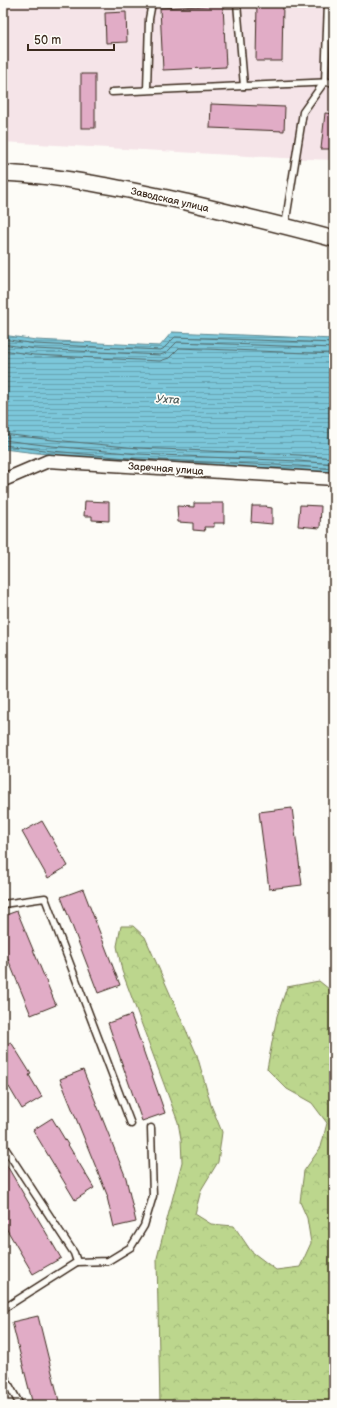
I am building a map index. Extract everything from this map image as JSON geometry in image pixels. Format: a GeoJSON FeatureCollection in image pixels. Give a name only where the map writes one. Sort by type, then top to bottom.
{"type":"FeatureCollection","features":[{"type":"Feature","properties":{"kind":"street","name":"Заводская улица"},"geometry":{"type":"LineString","coordinates":[[3,172],[63,178],[115,186],[334,238]]}},
{"type":"Feature","properties":{"kind":"street","name":"Заречная улица"},"geometry":{"type":"LineString","coordinates":[[3,477],[6,479],[48,461],[334,479]]}},
{"type":"Feature","properties":{"kind":"lane"},"geometry":{"type":"LineString","coordinates":[[147,90],[149,19],[152,3]]}},
{"type":"Feature","properties":{"kind":"lane"},"geometry":{"type":"LineString","coordinates":[[237,3],[244,86]]}},
{"type":"Feature","properties":{"kind":"lane"},"geometry":{"type":"LineString","coordinates":[[285,226],[303,112],[325,82],[328,3]]}},
{"type":"Feature","properties":{"kind":"lane"},"geometry":{"type":"LineString","coordinates":[[112,92],[334,82]]}},
{"type":"Feature","properties":{"kind":"lane"},"geometry":{"type":"LineString","coordinates":[[3,904],[45,898],[131,1124]]}},
{"type":"Feature","properties":{"kind":"lane"},"geometry":{"type":"LineString","coordinates":[[3,1309],[76,1262],[108,1261],[131,1247],[144,1226],[153,1196],[151,1128]]}},
{"type":"Feature","properties":{"kind":"lane"},"geometry":{"type":"LineString","coordinates":[[3,1145],[74,1253],[76,1262]]}},
{"type":"Feature","properties":{"kind":"lane"},"geometry":{"type":"LineString","coordinates":[[3,1374],[20,1405]]}},
{"type":"Feature","properties":{"kind":"shaded area"},"geometry":{"type":"Polygon","coordinates":[[[3,3],[334,3],[334,160],[3,142],[3,3]]]}},
{"type":"Feature","properties":{"kind":"green space"},"geometry":{"type":"Polygon","coordinates":[[[121,926],[133,926],[145,937],[197,1055],[211,1105],[222,1132],[218,1162],[201,1190],[195,1214],[211,1224],[234,1226],[251,1251],[276,1270],[300,1267],[311,1243],[307,1218],[300,1202],[304,1171],[321,1147],[327,1123],[312,1103],[287,1089],[267,1069],[277,1016],[287,987],[319,981],[334,993],[334,1405],[160,1405],[157,1258],[182,1162],[181,1139],[178,1122],[122,971],[117,946],[121,926]]]}},
{"type":"Feature","properties":{"kind":"water","name":"Ухта"},"geometry":{"type":"Polygon","coordinates":[[[172,332],[334,339],[334,473],[123,461],[3,449],[3,335],[36,340],[160,346],[172,332]]]}},
{"type":"Feature","properties":{"kind":"building"},"geometry":{"type":"Polygon","coordinates":[[[257,3],[283,3],[282,61],[256,61],[257,3]]]}},
{"type":"Feature","properties":{"kind":"building"},"geometry":{"type":"Polygon","coordinates":[[[223,5],[226,67],[163,70],[160,8],[223,5]]]}},
{"type":"Feature","properties":{"kind":"building"},"geometry":{"type":"Polygon","coordinates":[[[126,12],[127,42],[106,43],[105,13],[126,12]]]}},
{"type":"Feature","properties":{"kind":"building"},"geometry":{"type":"Polygon","coordinates":[[[81,74],[95,74],[95,128],[81,128],[81,74]]]}},
{"type":"Feature","properties":{"kind":"building"},"geometry":{"type":"Polygon","coordinates":[[[211,104],[285,107],[284,131],[210,128],[211,104]]]}},
{"type":"Feature","properties":{"kind":"building"},"geometry":{"type":"Polygon","coordinates":[[[325,113],[334,114],[334,149],[321,149],[325,113]]]}},
{"type":"Feature","properties":{"kind":"building"},"geometry":{"type":"Polygon","coordinates":[[[85,501],[109,502],[109,521],[92,520],[92,516],[84,516],[85,501]]]}},
{"type":"Feature","properties":{"kind":"building"},"geometry":{"type":"Polygon","coordinates":[[[194,503],[224,503],[224,523],[214,523],[214,527],[204,527],[205,531],[193,530],[193,523],[178,522],[177,506],[194,507],[194,503]]]}},
{"type":"Feature","properties":{"kind":"building"},"geometry":{"type":"Polygon","coordinates":[[[300,505],[321,506],[320,528],[298,526],[300,505]]]}},
{"type":"Feature","properties":{"kind":"building"},"geometry":{"type":"Polygon","coordinates":[[[252,506],[267,506],[266,507],[272,508],[272,524],[251,522],[252,506]]]}},
{"type":"Feature","properties":{"kind":"building"},"geometry":{"type":"Polygon","coordinates":[[[292,808],[302,885],[269,889],[259,812],[292,808]]]}},
{"type":"Feature","properties":{"kind":"building"},"geometry":{"type":"Polygon","coordinates":[[[42,821],[68,866],[48,878],[22,832],[42,821]]]}},
{"type":"Feature","properties":{"kind":"building"},"geometry":{"type":"Polygon","coordinates":[[[83,889],[120,985],[98,993],[61,897],[83,889]]]}},
{"type":"Feature","properties":{"kind":"building"},"geometry":{"type":"Polygon","coordinates":[[[17,911],[56,1005],[31,1015],[3,947],[3,916],[17,911]]]}},
{"type":"Feature","properties":{"kind":"building"},"geometry":{"type":"Polygon","coordinates":[[[131,1015],[165,1113],[142,1121],[108,1023],[131,1015]]]}},
{"type":"Feature","properties":{"kind":"building"},"geometry":{"type":"Polygon","coordinates":[[[11,1042],[31,1074],[29,1075],[42,1097],[22,1109],[9,1087],[6,1088],[3,1083],[3,1046],[11,1042]]]}},
{"type":"Feature","properties":{"kind":"building"},"geometry":{"type":"Polygon","coordinates":[[[83,1070],[126,1178],[136,1222],[114,1227],[108,1197],[60,1079],[83,1070]]]}},
{"type":"Feature","properties":{"kind":"building"},"geometry":{"type":"Polygon","coordinates":[[[52,1118],[94,1188],[75,1200],[33,1130],[52,1118]]]}},
{"type":"Feature","properties":{"kind":"building"},"geometry":{"type":"Polygon","coordinates":[[[3,1159],[61,1258],[33,1274],[3,1223],[3,1159]]]}},
{"type":"Feature","properties":{"kind":"building"},"geometry":{"type":"Polygon","coordinates":[[[38,1316],[60,1405],[33,1405],[12,1322],[38,1316]]]}}]}
